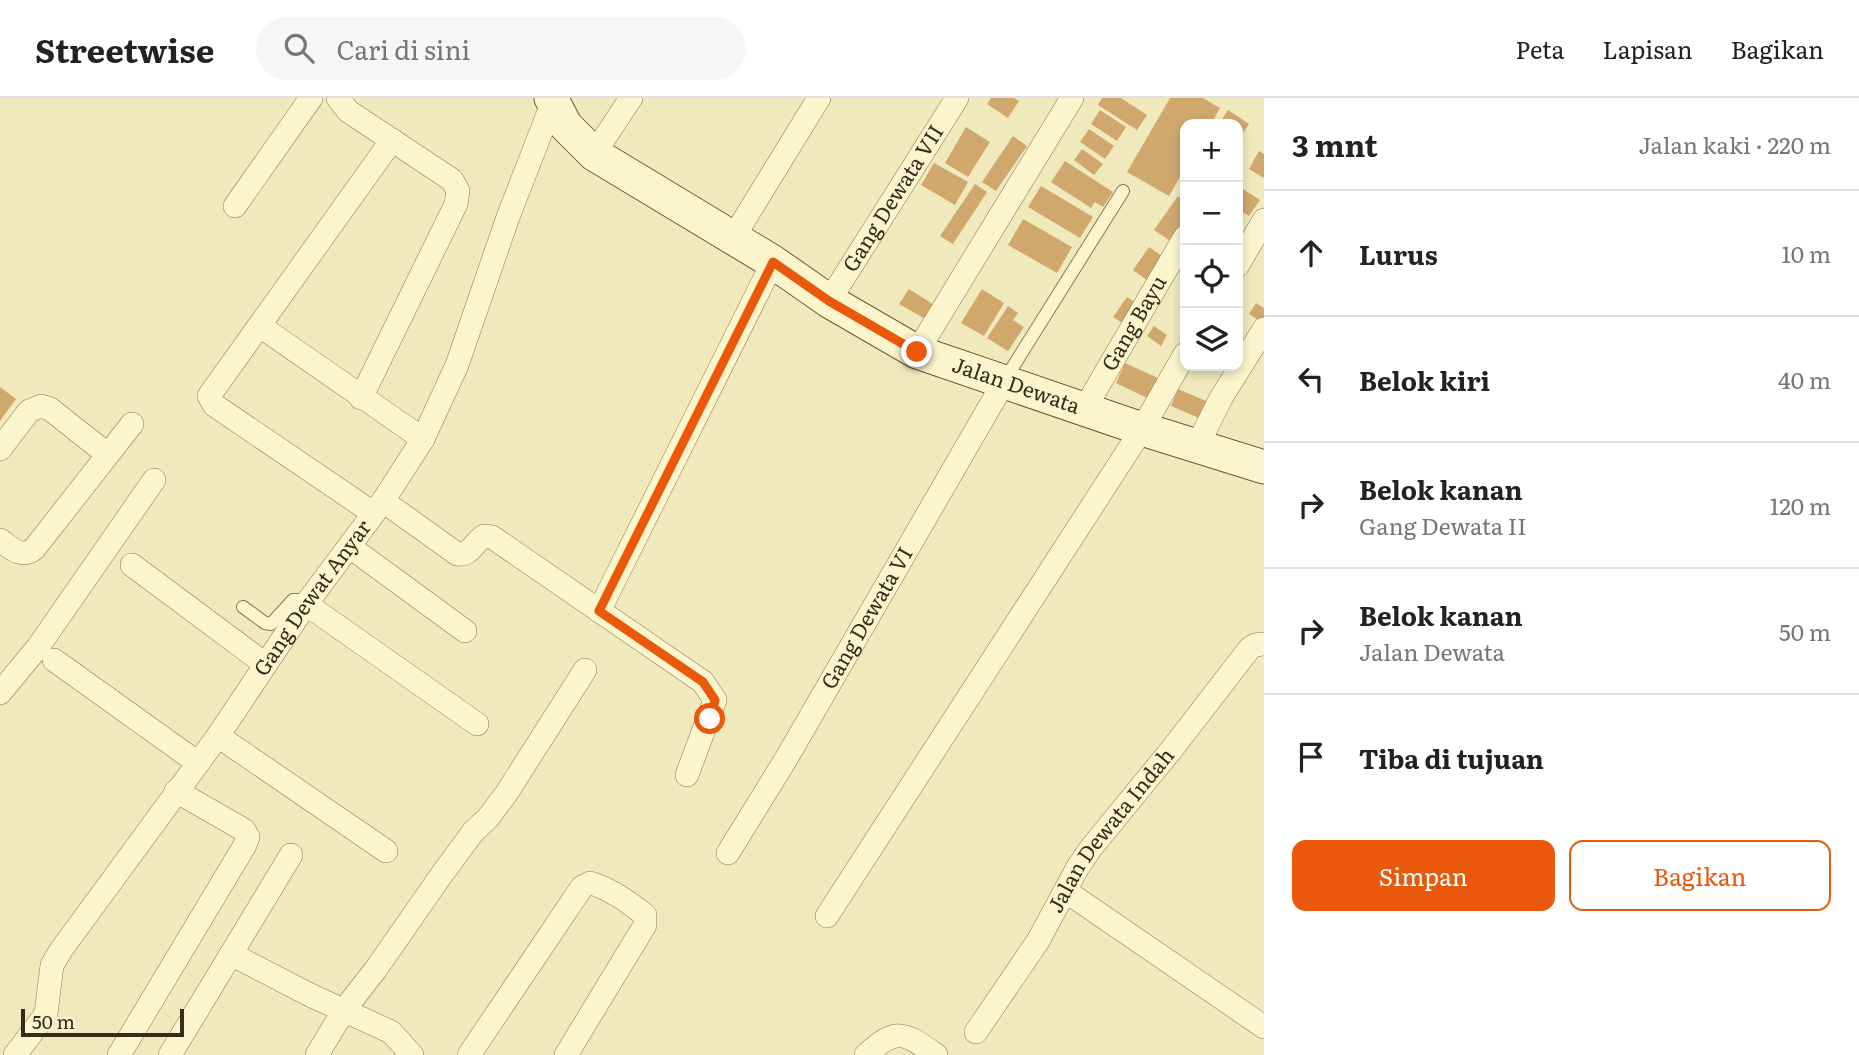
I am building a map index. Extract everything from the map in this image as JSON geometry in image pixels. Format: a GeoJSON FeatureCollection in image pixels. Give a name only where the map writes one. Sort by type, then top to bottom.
{"type":"FeatureCollection","features":[{"type":"Feature","properties":{"kind":"street"},"geometry":{"type":"LineString","coordinates":[[235,205],[311,98]]}},
{"type":"Feature","properties":{"kind":"street"},"geometry":{"type":"LineString","coordinates":[[338,98],[348,111],[452,180],[458,191],[456,204],[361,398]]}},
{"type":"Feature","properties":{"kind":"street"},"geometry":{"type":"LineString","coordinates":[[594,153],[632,98]]}},
{"type":"Feature","properties":{"kind":"street"},"geometry":{"type":"LineString","coordinates":[[733,238],[819,98]]}},
{"type":"Feature","properties":{"kind":"street","name":"Gang Dewata VII"},"geometry":{"type":"LineString","coordinates":[[829,301],[957,98]]}},
{"type":"Feature","properties":{"kind":"street"},"geometry":{"type":"LineString","coordinates":[[917,352],[1072,98]]}},
{"type":"Feature","properties":{"kind":"street","name":"Jalan Dewata"},"geometry":{"type":"LineString","coordinates":[[552,101],[566,126],[594,153],[773,262],[829,301],[917,352],[1142,429],[1264,467]]}},
{"type":"Feature","properties":{"kind":"street","name":"Gang Dewat Anyar"},"geometry":{"type":"LineString","coordinates":[[15,1055],[46,1014],[52,965],[218,736],[306,604],[350,547],[423,439],[457,365],[508,217],[552,101]]}},
{"type":"Feature","properties":{"kind":"street"},"geometry":{"type":"LineString","coordinates":[[392,140],[214,386],[210,400],[214,405],[457,554],[470,551],[484,536],[492,537],[703,682],[715,700],[687,775]]}},
{"type":"Feature","properties":{"kind":"street"},"geometry":{"type":"LineString","coordinates":[[1243,256],[1264,220]]}},
{"type":"Feature","properties":{"kind":"street","name":"Gang Bayu"},"geometry":{"type":"LineString","coordinates":[[1085,408],[1180,245]]}},
{"type":"Feature","properties":{"kind":"street"},"geometry":{"type":"LineString","coordinates":[[599,611],[773,262]]}},
{"type":"Feature","properties":{"kind":"street"},"geometry":{"type":"LineString","coordinates":[[260,326],[423,439]]}},
{"type":"Feature","properties":{"kind":"street"},"geometry":{"type":"LineString","coordinates":[[1197,446],[1221,398],[1264,329]]}},
{"type":"Feature","properties":{"kind":"street"},"geometry":{"type":"LineString","coordinates":[[827,916],[1142,429],[1180,363]]}},
{"type":"Feature","properties":{"kind":"street","name":"Gang Dewata VI"},"geometry":{"type":"LineString","coordinates":[[728,853],[786,759],[1004,382]]}},
{"type":"Feature","properties":{"kind":"street"},"geometry":{"type":"LineString","coordinates":[[0,449],[29,411],[41,406],[50,409],[107,454]]}},
{"type":"Feature","properties":{"kind":"street"},"geometry":{"type":"LineString","coordinates":[[0,540],[21,554],[26,555],[34,550],[132,424]]}},
{"type":"Feature","properties":{"kind":"street"},"geometry":{"type":"LineString","coordinates":[[0,693],[38,648],[153,480]]}},
{"type":"Feature","properties":{"kind":"street"},"geometry":{"type":"LineString","coordinates":[[350,547],[465,631]]}},
{"type":"Feature","properties":{"kind":"street"},"geometry":{"type":"LineString","coordinates":[[132,565],[265,664]]}},
{"type":"Feature","properties":{"kind":"street"},"geometry":{"type":"LineString","coordinates":[[306,604],[477,724]]}},
{"type":"Feature","properties":{"kind":"street","name":"Jalan Dewata Indah"},"geometry":{"type":"LineString","coordinates":[[976,1032],[1038,941],[1091,848],[1172,750],[1250,648],[1264,644]]}},
{"type":"Feature","properties":{"kind":"street"},"geometry":{"type":"LineString","coordinates":[[54,660],[198,763]]}},
{"type":"Feature","properties":{"kind":"street"},"geometry":{"type":"LineString","coordinates":[[317,1055],[344,1010],[472,832],[488,818],[506,794],[585,670]]}},
{"type":"Feature","properties":{"kind":"street"},"geometry":{"type":"LineString","coordinates":[[218,736],[386,851]]}},
{"type":"Feature","properties":{"kind":"street"},"geometry":{"type":"LineString","coordinates":[[119,1055],[246,845],[248,837],[244,830],[176,791]]}},
{"type":"Feature","properties":{"kind":"street"},"geometry":{"type":"LineString","coordinates":[[170,1055],[291,855]]}},
{"type":"Feature","properties":{"kind":"street"},"geometry":{"type":"LineString","coordinates":[[469,1055],[582,887],[590,883],[636,908],[645,915],[645,925],[566,1055]]}},
{"type":"Feature","properties":{"kind":"street"},"geometry":{"type":"LineString","coordinates":[[1067,892],[1264,1027]]}},
{"type":"Feature","properties":{"kind":"street"},"geometry":{"type":"LineString","coordinates":[[231,954],[391,1032],[412,1055]]}},
{"type":"Feature","properties":{"kind":"street"},"geometry":{"type":"LineString","coordinates":[[866,1055],[881,1040],[890,1035],[898,1035],[917,1041],[936,1055]]}},
{"type":"Feature","properties":{"kind":"lane"},"geometry":{"type":"LineString","coordinates":[[1004,382],[1123,191]]}},
{"type":"Feature","properties":{"kind":"lane"},"geometry":{"type":"LineString","coordinates":[[243,607],[265,623],[271,624],[293,600],[306,604]]}},
{"type":"Feature","properties":{"kind":"building"},"geometry":{"type":"Polygon","coordinates":[[[991,98],[1014,98],[1019,101],[1008,118],[987,104],[991,98]]]}},
{"type":"Feature","properties":{"kind":"building"},"geometry":{"type":"Polygon","coordinates":[[[1102,98],[1121,98],[1147,115],[1137,130],[1098,105],[1102,98]]]}},
{"type":"Feature","properties":{"kind":"building"},"geometry":{"type":"Polygon","coordinates":[[[1170,98],[1203,98],[1220,108],[1214,119],[1180,119],[1180,177],[1169,196],[1127,172],[1170,98]]]}},
{"type":"Feature","properties":{"kind":"building"},"geometry":{"type":"Polygon","coordinates":[[[1100,110],[1126,127],[1117,141],[1091,124],[1100,110]]]}},
{"type":"Feature","properties":{"kind":"building"},"geometry":{"type":"Polygon","coordinates":[[[1228,110],[1242,119],[1222,119],[1228,110]]]}},
{"type":"Feature","properties":{"kind":"building"},"geometry":{"type":"Polygon","coordinates":[[[1243,120],[1249,124],[1243,133],[1243,120]]]}},
{"type":"Feature","properties":{"kind":"building"},"geometry":{"type":"Polygon","coordinates":[[[966,127],[990,142],[968,177],[945,163],[966,127]]]}},
{"type":"Feature","properties":{"kind":"building"},"geometry":{"type":"Polygon","coordinates":[[[1089,129],[1114,146],[1105,159],[1080,142],[1089,129]]]}},
{"type":"Feature","properties":{"kind":"building"},"geometry":{"type":"Polygon","coordinates":[[[1013,136],[1027,146],[996,191],[982,182],[1013,136]]]}},
{"type":"Feature","properties":{"kind":"building"},"geometry":{"type":"Polygon","coordinates":[[[1082,149],[1103,164],[1094,175],[1074,160],[1082,149]]]}},
{"type":"Feature","properties":{"kind":"building"},"geometry":{"type":"Polygon","coordinates":[[[1259,151],[1264,154],[1264,178],[1249,169],[1259,151]]]}},
{"type":"Feature","properties":{"kind":"building"},"geometry":{"type":"Polygon","coordinates":[[[1065,161],[1113,192],[1103,207],[1095,202],[1091,208],[1051,182],[1065,161]]]}},
{"type":"Feature","properties":{"kind":"building"},"geometry":{"type":"Polygon","coordinates":[[[934,163],[968,182],[955,205],[921,185],[934,163]]]}},
{"type":"Feature","properties":{"kind":"building"},"geometry":{"type":"Polygon","coordinates":[[[975,184],[987,192],[953,244],[940,236],[975,184]]]}},
{"type":"Feature","properties":{"kind":"building"},"geometry":{"type":"Polygon","coordinates":[[[1041,186],[1093,217],[1080,238],[1028,207],[1041,186]]]}},
{"type":"Feature","properties":{"kind":"building"},"geometry":{"type":"Polygon","coordinates":[[[1243,189],[1260,200],[1249,216],[1243,212],[1243,189]]]}},
{"type":"Feature","properties":{"kind":"building"},"geometry":{"type":"Polygon","coordinates":[[[1178,196],[1180,197],[1180,227],[1169,240],[1154,230],[1178,196]]]}},
{"type":"Feature","properties":{"kind":"building"},"geometry":{"type":"Polygon","coordinates":[[[1023,219],[1072,247],[1057,273],[1008,245],[1023,219]]]}},
{"type":"Feature","properties":{"kind":"building"},"geometry":{"type":"Polygon","coordinates":[[[1149,247],[1168,260],[1151,283],[1133,270],[1149,247]]]}},
{"type":"Feature","properties":{"kind":"building"},"geometry":{"type":"Polygon","coordinates":[[[909,289],[939,308],[931,322],[899,304],[909,289]]]}},
{"type":"Feature","properties":{"kind":"building"},"geometry":{"type":"Polygon","coordinates":[[[982,289],[1004,303],[984,336],[961,323],[982,289]]]}},
{"type":"Feature","properties":{"kind":"building"},"geometry":{"type":"Polygon","coordinates":[[[1127,297],[1140,306],[1127,326],[1113,317],[1127,297]]]}},
{"type":"Feature","properties":{"kind":"building"},"geometry":{"type":"Polygon","coordinates":[[[1256,303],[1264,308],[1264,324],[1249,314],[1256,303]]]}},
{"type":"Feature","properties":{"kind":"building"},"geometry":{"type":"Polygon","coordinates":[[[1008,306],[1018,313],[1013,320],[1024,327],[1008,351],[987,338],[1008,306]]]}},
{"type":"Feature","properties":{"kind":"building"},"geometry":{"type":"Polygon","coordinates":[[[1154,326],[1167,335],[1161,346],[1147,336],[1154,326]]]}},
{"type":"Feature","properties":{"kind":"building"},"geometry":{"type":"Polygon","coordinates":[[[1125,363],[1160,379],[1151,400],[1116,383],[1125,363]]]}},
{"type":"Feature","properties":{"kind":"building"},"geometry":{"type":"Polygon","coordinates":[[[0,387],[16,399],[0,421],[0,387]]]}},
{"type":"Feature","properties":{"kind":"building"},"geometry":{"type":"Polygon","coordinates":[[[1178,389],[1213,404],[1206,421],[1171,406],[1178,389]]]}},
{"type":"Feature","properties":{"kind":"route"},"geometry":{"type":"LineString","coordinates":[[710,719],[715,700],[703,682],[599,611],[773,262],[829,301],[917,352]]}}]}
